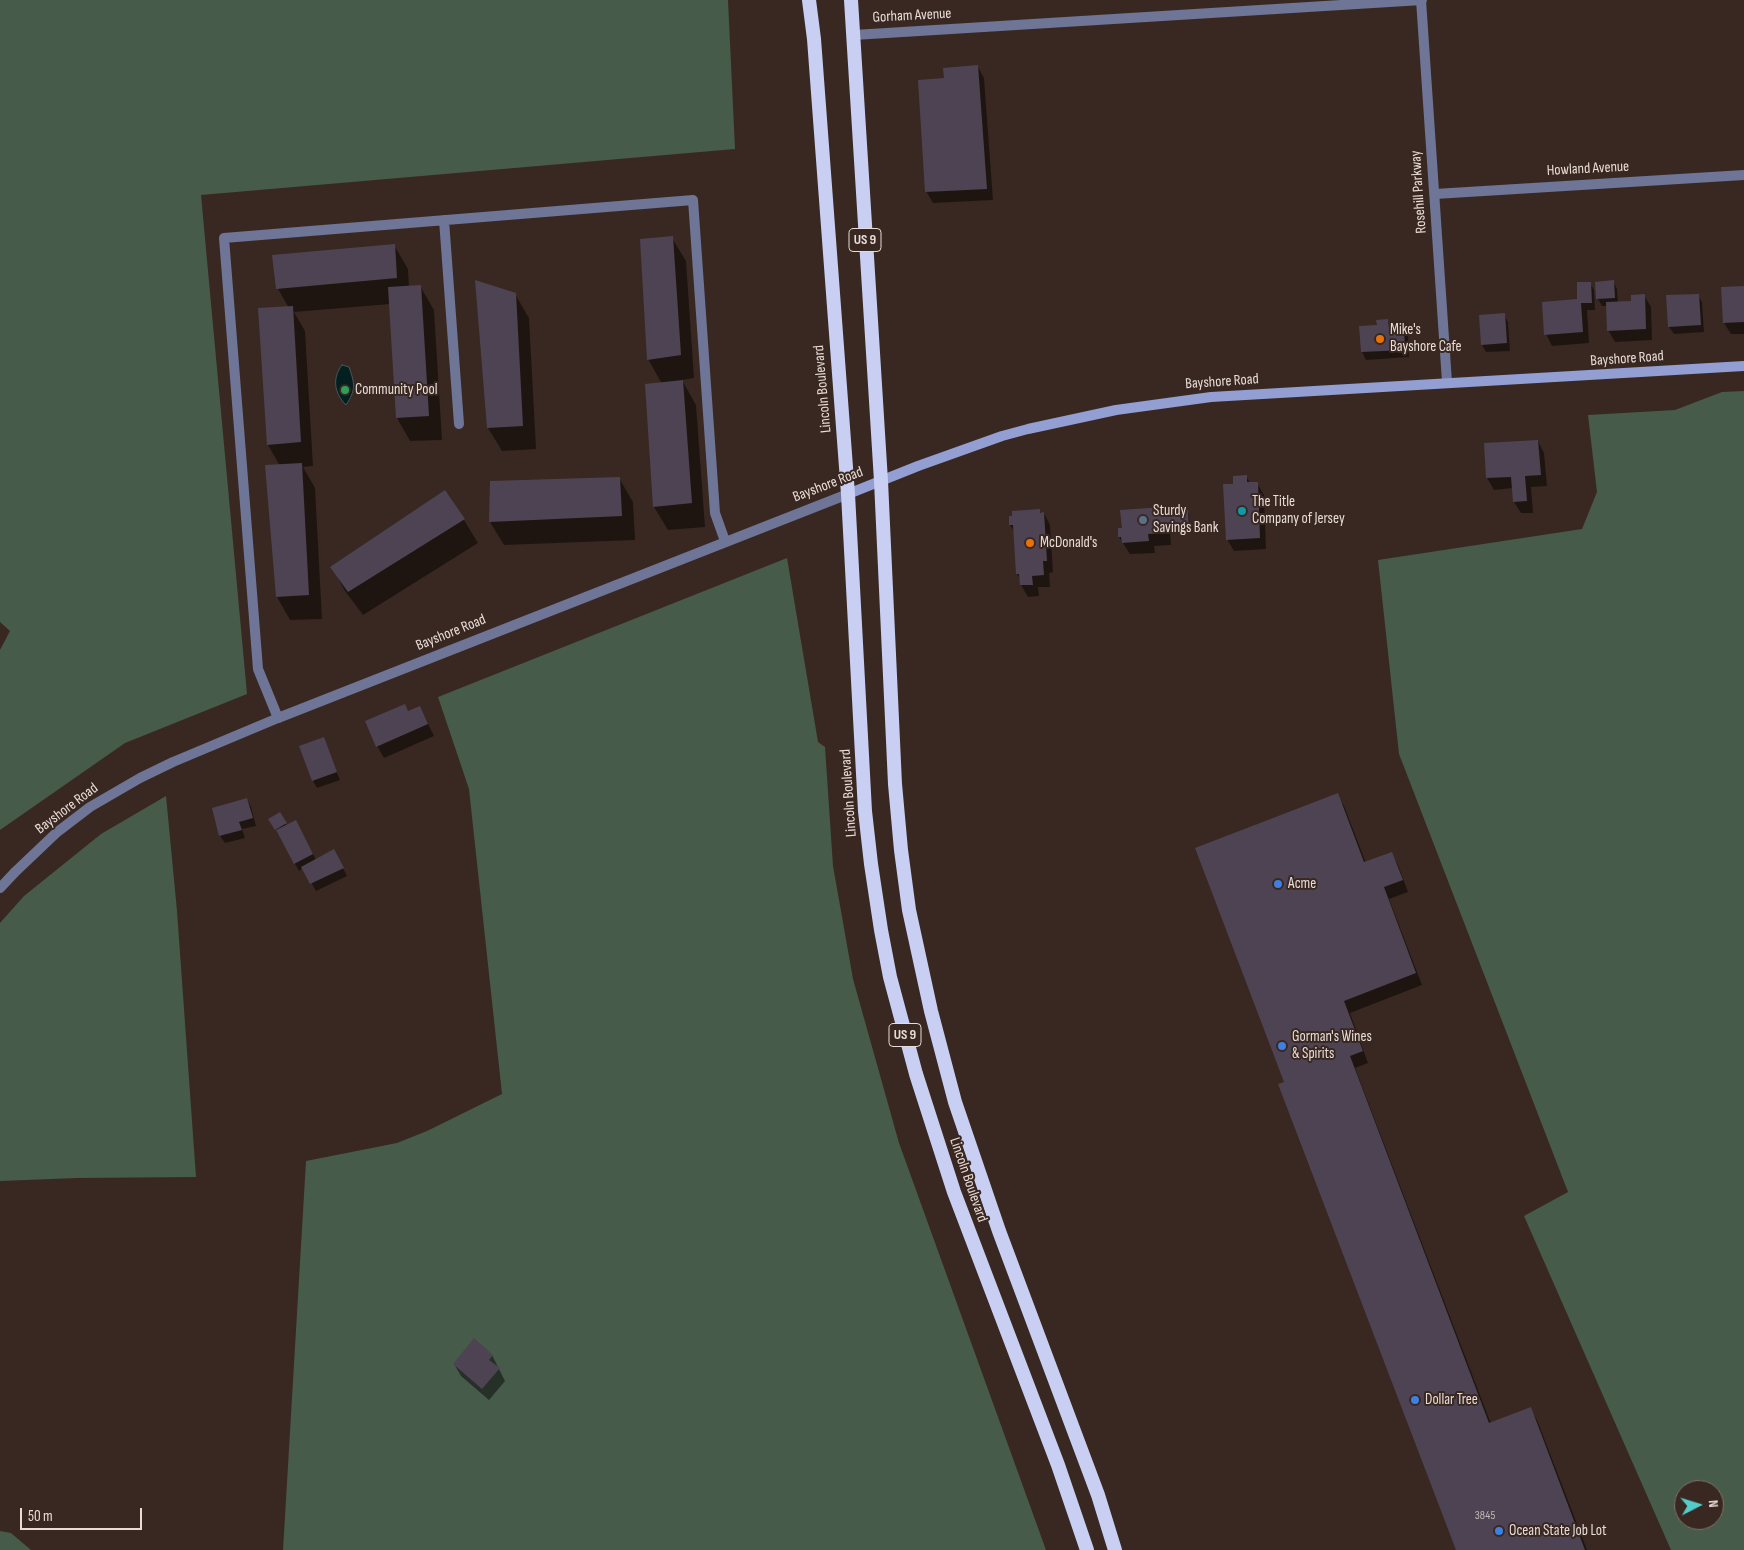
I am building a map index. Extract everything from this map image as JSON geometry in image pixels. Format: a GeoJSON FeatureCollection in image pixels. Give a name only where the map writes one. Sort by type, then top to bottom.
{"type":"FeatureCollection","features":[{"type":"Feature","properties":{"kind":"highway","name":"Lincoln Boulevard"},"geometry":{"type":"LineString","coordinates":[[809,0],[814,39],[848,494],[865,811],[872,874],[890,976],[916,1074],[954,1192],[1058,1465],[1087,1550]]}},
{"type":"Feature","properties":{"kind":"highway","name":"Lincoln Boulevard"},"geometry":{"type":"LineString","coordinates":[[851,0],[880,481],[895,784],[901,850],[918,958],[942,1056],[966,1137],[999,1231],[1098,1495],[1115,1550]]}},
{"type":"Feature","properties":{"kind":"main road","name":"Bayshore Road"},"geometry":{"type":"LineString","coordinates":[[848,494],[1002,436],[1116,410],[1211,397],[1744,366]]}},
{"type":"Feature","properties":{"kind":"street","name":"Gorham Avenue"},"geometry":{"type":"LineString","coordinates":[[854,35],[1421,0]]}},
{"type":"Feature","properties":{"kind":"street","name":"Rosehill Parkway"},"geometry":{"type":"LineString","coordinates":[[1421,0],[1447,382]]}},
{"type":"Feature","properties":{"kind":"street","name":"Howland Avenue"},"geometry":{"type":"LineString","coordinates":[[1435,194],[1744,175]]}},
{"type":"Feature","properties":{"kind":"street"},"geometry":{"type":"LineString","coordinates":[[278,718],[258,669],[224,238],[693,200],[715,513],[725,541]]}},
{"type":"Feature","properties":{"kind":"street"},"geometry":{"type":"LineString","coordinates":[[444,220],[459,424]]}},
{"type":"Feature","properties":{"kind":"street","name":"Bayshore Road"},"geometry":{"type":"LineString","coordinates":[[0,888],[56,833],[90,807],[140,778],[173,762],[278,718],[848,494]]}},
{"type":"Feature","properties":{"kind":"green space"},"geometry":{"type":"Polygon","coordinates":[[[0,0],[728,0],[735,149],[201,195],[247,694],[125,743],[0,830],[0,650],[10,631],[0,622],[0,0]]]}},
{"type":"Feature","properties":{"kind":"green space"},"geometry":{"type":"Polygon","coordinates":[[[1744,391],[1744,1550],[1671,1550],[1524,1216],[1568,1192],[1399,754],[1378,560],[1582,529],[1597,492],[1588,415],[1675,410],[1722,392],[1744,391]]]}},
{"type":"Feature","properties":{"kind":"green space"},"geometry":{"type":"Polygon","coordinates":[[[787,558],[818,742],[825,747],[833,866],[853,979],[899,1143],[1046,1550],[283,1550],[306,1161],[397,1143],[427,1131],[502,1094],[469,789],[438,697],[787,558]]]}},
{"type":"Feature","properties":{"kind":"green space"},"geometry":{"type":"Polygon","coordinates":[[[166,796],[177,911],[196,1177],[0,1181],[0,923],[24,896],[101,834],[166,796]]]}},
{"type":"Feature","properties":{"kind":"green space"},"geometry":{"type":"Polygon","coordinates":[[[0,1531],[11,1533],[31,1550],[0,1550],[0,1531]]]}},
{"type":"Feature","properties":{"kind":"water","name":"Community Pool"},"geometry":{"type":"Polygon","coordinates":[[[342,365],[349,367],[354,387],[346,405],[339,396],[336,385],[337,375],[342,365]]]}},
{"type":"Feature","properties":{"kind":"building"},"geometry":{"type":"Polygon","coordinates":[[[978,65],[987,189],[925,192],[918,80],[944,78],[943,68],[978,65]]]}},
{"type":"Feature","properties":{"kind":"building"},"geometry":{"type":"Polygon","coordinates":[[[673,236],[681,355],[647,360],[640,239],[673,236]]]}},
{"type":"Feature","properties":{"kind":"building"},"geometry":{"type":"Polygon","coordinates":[[[395,244],[397,278],[276,289],[272,255],[395,244]]]}},
{"type":"Feature","properties":{"kind":"building"},"geometry":{"type":"Polygon","coordinates":[[[475,280],[516,293],[523,426],[487,428],[475,280]]]}},
{"type":"Feature","properties":{"kind":"building"},"geometry":{"type":"Polygon","coordinates":[[[1614,280],[1615,298],[1596,299],[1595,282],[1614,280]]]}},
{"type":"Feature","properties":{"kind":"building"},"geometry":{"type":"Polygon","coordinates":[[[1577,282],[1591,282],[1592,303],[1581,303],[1583,332],[1544,335],[1542,302],[1577,299],[1577,282]]]}},
{"type":"Feature","properties":{"kind":"building"},"geometry":{"type":"Polygon","coordinates":[[[421,285],[429,416],[396,418],[388,287],[421,285]]]}},
{"type":"Feature","properties":{"kind":"building"},"geometry":{"type":"Polygon","coordinates":[[[1744,286],[1744,322],[1723,323],[1721,287],[1744,286]]]}},
{"type":"Feature","properties":{"kind":"building"},"geometry":{"type":"Polygon","coordinates":[[[1645,294],[1646,329],[1607,331],[1606,302],[1631,301],[1631,295],[1645,294]]]}},
{"type":"Feature","properties":{"kind":"building"},"geometry":{"type":"Polygon","coordinates":[[[1699,294],[1701,325],[1668,327],[1666,295],[1699,294]]]}},
{"type":"Feature","properties":{"kind":"building"},"geometry":{"type":"Polygon","coordinates":[[[293,306],[301,442],[267,445],[258,308],[293,306]]]}},
{"type":"Feature","properties":{"kind":"building"},"geometry":{"type":"Polygon","coordinates":[[[1505,313],[1507,343],[1481,345],[1479,315],[1505,313]]]}},
{"type":"Feature","properties":{"kind":"building"},"geometry":{"type":"Polygon","coordinates":[[[1388,319],[1389,328],[1404,327],[1405,350],[1361,352],[1359,326],[1377,325],[1376,320],[1388,319]]]}},
{"type":"Feature","properties":{"kind":"building"},"geometry":{"type":"Polygon","coordinates":[[[683,380],[692,503],[653,507],[645,384],[683,380]]]}},
{"type":"Feature","properties":{"kind":"building"},"geometry":{"type":"Polygon","coordinates":[[[1538,440],[1541,475],[1525,476],[1527,501],[1513,502],[1511,477],[1486,478],[1484,443],[1538,440]]]}},
{"type":"Feature","properties":{"kind":"building"},"geometry":{"type":"Polygon","coordinates":[[[302,463],[309,595],[276,597],[265,465],[302,463]]]}},
{"type":"Feature","properties":{"kind":"building","name":"The Title Company of Jersey"},"geometry":{"type":"Polygon","coordinates":[[[1247,475],[1247,482],[1258,482],[1260,538],[1226,540],[1223,484],[1233,484],[1233,476],[1247,475]]]}},
{"type":"Feature","properties":{"kind":"building"},"geometry":{"type":"Polygon","coordinates":[[[620,477],[622,516],[489,522],[490,481],[620,477]]]}},
{"type":"Feature","properties":{"kind":"building"},"geometry":{"type":"Polygon","coordinates":[[[445,490],[465,519],[348,592],[330,567],[445,490]]]}},
{"type":"Feature","properties":{"kind":"building","name":"Sturdy Savings Bank"},"geometry":{"type":"Polygon","coordinates":[[[1163,507],[1164,511],[1188,510],[1189,528],[1148,534],[1149,541],[1122,543],[1121,537],[1118,537],[1118,528],[1122,528],[1120,510],[1163,507]]]}},
{"type":"Feature","properties":{"kind":"building","name":"McDonald's"},"geometry":{"type":"Polygon","coordinates":[[[1040,509],[1040,513],[1044,512],[1047,561],[1043,561],[1044,575],[1032,576],[1033,585],[1020,585],[1019,574],[1016,574],[1013,525],[1009,525],[1009,516],[1012,516],[1012,511],[1040,509]]]}},
{"type":"Feature","properties":{"kind":"building"},"geometry":{"type":"Polygon","coordinates":[[[405,704],[408,711],[420,706],[428,724],[376,747],[365,721],[405,704]]]}},
{"type":"Feature","properties":{"kind":"building"},"geometry":{"type":"Polygon","coordinates":[[[324,737],[337,772],[312,781],[299,746],[324,737]]]}},
{"type":"Feature","properties":{"kind":"building"},"geometry":{"type":"Polygon","coordinates":[[[1338,793],[1364,862],[1392,852],[1403,880],[1384,887],[1416,973],[1344,1001],[1363,1051],[1350,1056],[1489,1423],[1531,1407],[1585,1550],[1456,1550],[1278,1084],[1284,1082],[1195,848],[1338,793]]]}},
{"type":"Feature","properties":{"kind":"building"},"geometry":{"type":"Polygon","coordinates":[[[247,798],[253,818],[239,822],[242,830],[219,836],[212,808],[247,798]]]}},
{"type":"Feature","properties":{"kind":"building"},"geometry":{"type":"Polygon","coordinates":[[[280,812],[287,823],[275,830],[268,819],[280,812]]]}},
{"type":"Feature","properties":{"kind":"building"},"geometry":{"type":"Polygon","coordinates":[[[296,820],[313,854],[294,864],[276,830],[296,820]]]}},
{"type":"Feature","properties":{"kind":"building"},"geometry":{"type":"Polygon","coordinates":[[[334,849],[344,868],[310,884],[301,867],[334,849]]]}},
{"type":"Feature","properties":{"kind":"building"},"geometry":{"type":"Polygon","coordinates":[[[474,1338],[493,1355],[489,1360],[500,1368],[482,1389],[453,1364],[474,1338]]]}},
{"type":"Feature","properties":{"kind":"place","name":"Mike's Bayshore Cafe"},"geometry":{"type":"Point","coordinates":[1380,339]}},
{"type":"Feature","properties":{"kind":"place","name":"Community Pool"},"geometry":{"type":"Point","coordinates":[345,390]}},
{"type":"Feature","properties":{"kind":"place","name":"The Title Company of Jersey"},"geometry":{"type":"Point","coordinates":[1242,511]}},
{"type":"Feature","properties":{"kind":"place","name":"Sturdy Savings Bank"},"geometry":{"type":"Point","coordinates":[1143,520]}},
{"type":"Feature","properties":{"kind":"place","name":"McDonald's"},"geometry":{"type":"Point","coordinates":[1030,543]}},
{"type":"Feature","properties":{"kind":"place","name":"Acme"},"geometry":{"type":"Point","coordinates":[1278,884]}},
{"type":"Feature","properties":{"kind":"place","name":"Gorman's Wines & Spirits"},"geometry":{"type":"Point","coordinates":[1282,1046]}},
{"type":"Feature","properties":{"kind":"place","name":"Dollar Tree"},"geometry":{"type":"Point","coordinates":[1415,1400]}},
{"type":"Feature","properties":{"kind":"place","name":"Ocean State Job Lot"},"geometry":{"type":"Point","coordinates":[1499,1531]}}]}
